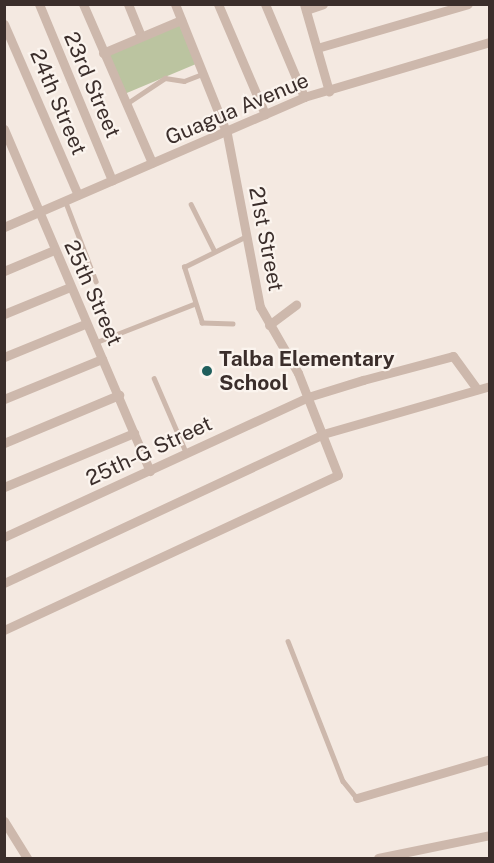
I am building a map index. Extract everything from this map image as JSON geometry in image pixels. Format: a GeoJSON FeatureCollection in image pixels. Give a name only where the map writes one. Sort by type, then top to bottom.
{"type":"FeatureCollection","features":[{"type":"Feature","properties":{"kind":"street","name":"23rd Street"},"geometry":{"type":"LineString","coordinates":[[39,4],[112,180]]}},
{"type":"Feature","properties":{"kind":"street"},"geometry":{"type":"LineString","coordinates":[[83,4],[124,106],[152,163]]}},
{"type":"Feature","properties":{"kind":"street"},"geometry":{"type":"LineString","coordinates":[[129,4],[141,37]]}},
{"type":"Feature","properties":{"kind":"street","name":"21st Street"},"geometry":{"type":"LineString","coordinates":[[4,630],[338,472],[308,397],[260,307],[227,134],[175,4]]}},
{"type":"Feature","properties":{"kind":"street"},"geometry":{"type":"LineString","coordinates":[[218,4],[266,114]]}},
{"type":"Feature","properties":{"kind":"street"},"geometry":{"type":"LineString","coordinates":[[265,4],[304,97]]}},
{"type":"Feature","properties":{"kind":"street"},"geometry":{"type":"LineString","coordinates":[[322,4],[305,7],[329,91]]}},
{"type":"Feature","properties":{"kind":"street"},"geometry":{"type":"LineString","coordinates":[[317,48],[468,4]]}},
{"type":"Feature","properties":{"kind":"street"},"geometry":{"type":"LineString","coordinates":[[103,53],[181,20]]}},
{"type":"Feature","properties":{"kind":"street","name":"24th Street"},"geometry":{"type":"LineString","coordinates":[[4,24],[78,195]]}},
{"type":"Feature","properties":{"kind":"street","name":"Guagua Avenue"},"geometry":{"type":"LineString","coordinates":[[4,227],[152,163],[227,134],[304,97],[489,42]]}},
{"type":"Feature","properties":{"kind":"street","name":"25th Street"},"geometry":{"type":"LineString","coordinates":[[4,129],[85,324],[119,395],[150,471]]}},
{"type":"Feature","properties":{"kind":"street"},"geometry":{"type":"LineString","coordinates":[[4,271],[54,250]]}},
{"type":"Feature","properties":{"kind":"street"},"geometry":{"type":"LineString","coordinates":[[4,314],[70,287]]}},
{"type":"Feature","properties":{"kind":"street"},"geometry":{"type":"LineString","coordinates":[[269,325],[297,305]]}},
{"type":"Feature","properties":{"kind":"street"},"geometry":{"type":"LineString","coordinates":[[4,357],[85,324]]}},
{"type":"Feature","properties":{"kind":"street","name":"25th-G Street"},"geometry":{"type":"LineString","coordinates":[[4,537],[308,397],[453,356],[477,389]]}},
{"type":"Feature","properties":{"kind":"street"},"geometry":{"type":"LineString","coordinates":[[4,399],[102,359]]}},
{"type":"Feature","properties":{"kind":"street"},"geometry":{"type":"LineString","coordinates":[[4,583],[323,434],[489,386]]}},
{"type":"Feature","properties":{"kind":"street"},"geometry":{"type":"LineString","coordinates":[[4,443],[119,395]]}},
{"type":"Feature","properties":{"kind":"street"},"geometry":{"type":"LineString","coordinates":[[4,487],[134,433]]}},
{"type":"Feature","properties":{"kind":"street"},"geometry":{"type":"LineString","coordinates":[[357,798],[489,759]]}},
{"type":"Feature","properties":{"kind":"street"},"geometry":{"type":"LineString","coordinates":[[4,821],[27,858]]}},
{"type":"Feature","properties":{"kind":"street"},"geometry":{"type":"LineString","coordinates":[[378,858],[489,835]]}},
{"type":"Feature","properties":{"kind":"lane"},"geometry":{"type":"LineString","coordinates":[[124,106],[165,78],[184,81],[202,74]]}},
{"type":"Feature","properties":{"kind":"lane"},"geometry":{"type":"LineString","coordinates":[[65,200],[96,281]]}},
{"type":"Feature","properties":{"kind":"lane"},"geometry":{"type":"LineString","coordinates":[[191,204],[214,250]]}},
{"type":"Feature","properties":{"kind":"lane"},"geometry":{"type":"LineString","coordinates":[[233,324],[202,323],[194,304],[184,267],[214,250],[248,236]]}},
{"type":"Feature","properties":{"kind":"lane"},"geometry":{"type":"LineString","coordinates":[[94,343],[194,304]]}},
{"type":"Feature","properties":{"kind":"lane"},"geometry":{"type":"LineString","coordinates":[[154,378],[186,452]]}},
{"type":"Feature","properties":{"kind":"lane"},"geometry":{"type":"LineString","coordinates":[[288,641],[343,781],[357,798]]}},
{"type":"Feature","properties":{"kind":"green space"},"geometry":{"type":"Polygon","coordinates":[[[179,24],[196,64],[122,95],[106,55],[179,24]]]}},
{"type":"Feature","properties":{"kind":"place","name":"Talba Elementary School"},"geometry":{"type":"Point","coordinates":[207,371]}}]}
